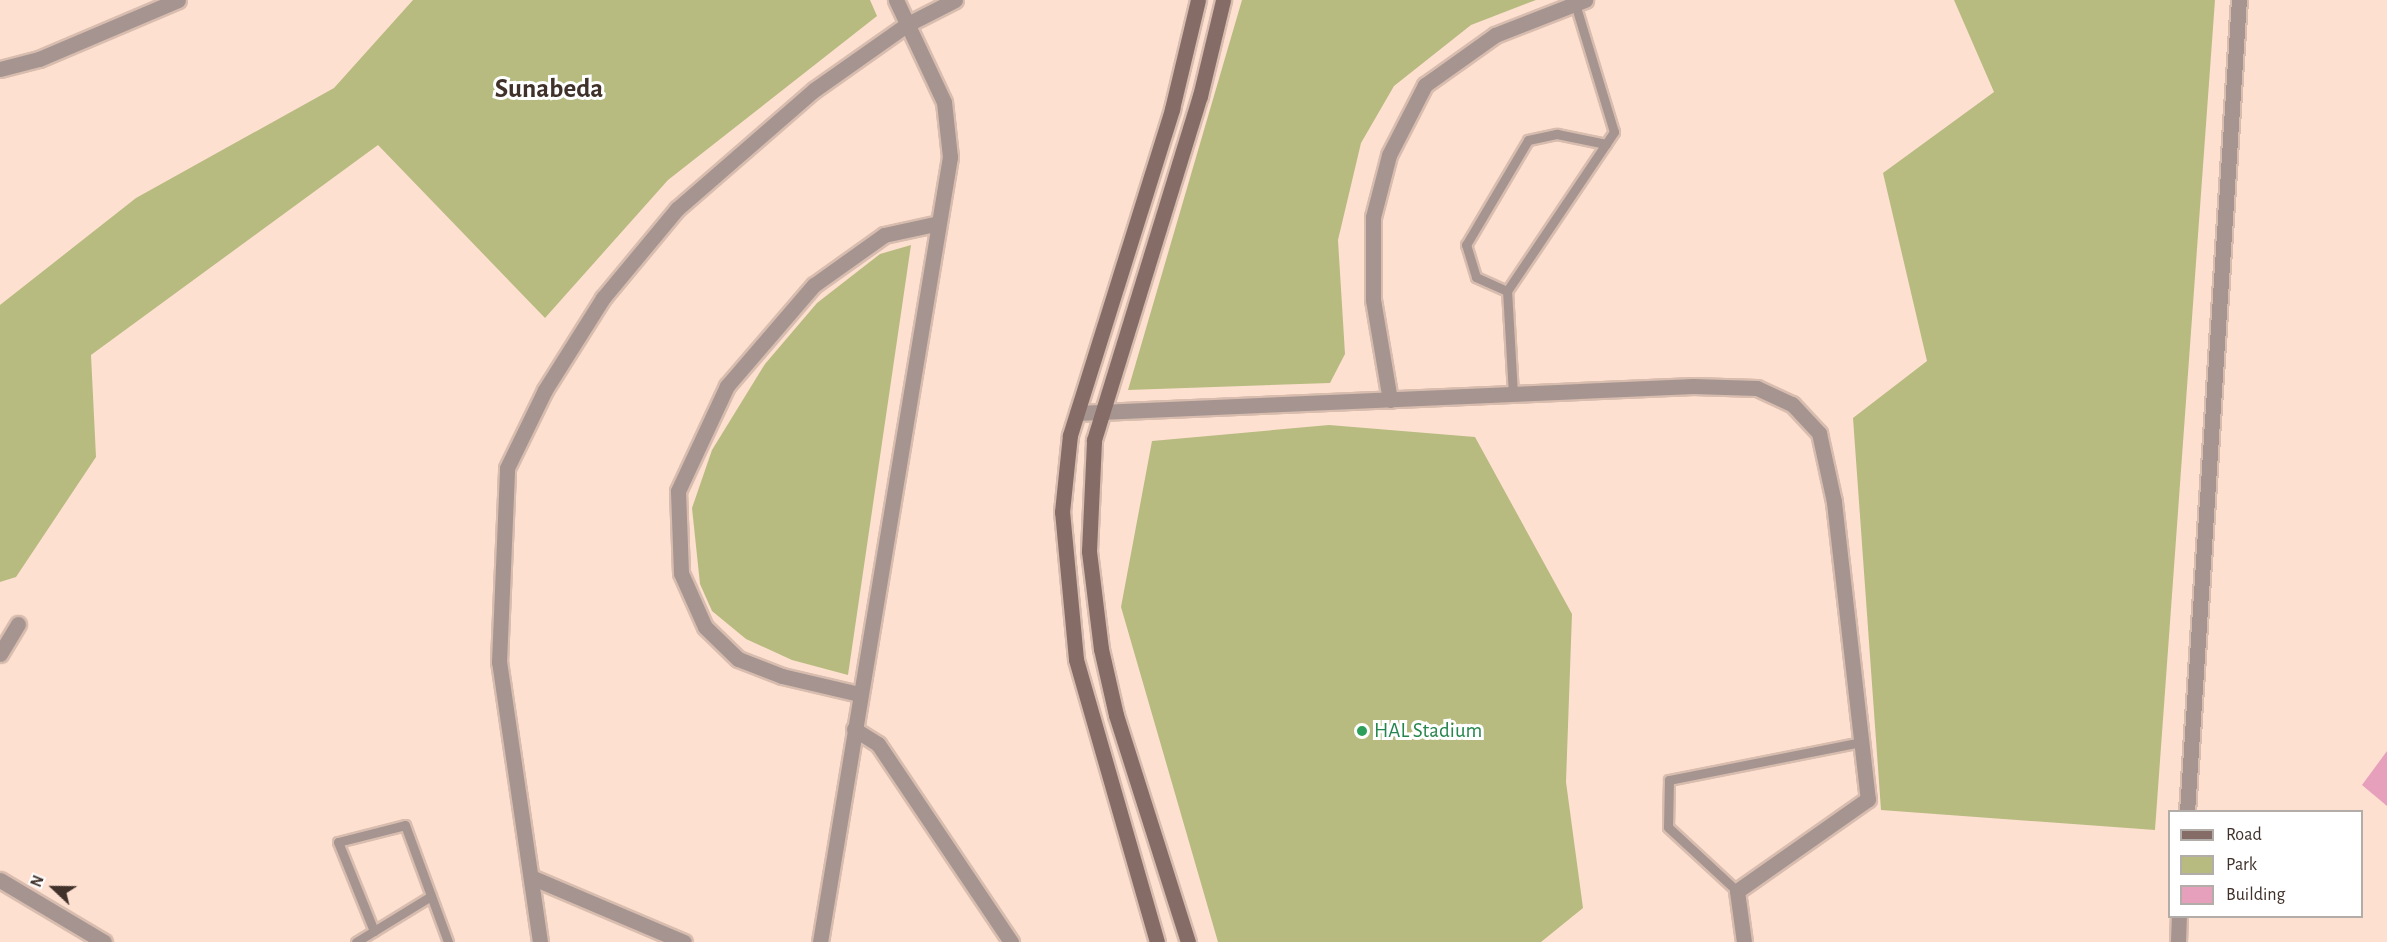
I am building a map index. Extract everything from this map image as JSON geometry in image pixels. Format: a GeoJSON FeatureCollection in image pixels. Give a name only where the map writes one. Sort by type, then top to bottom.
{"type":"FeatureCollection","features":[{"type":"Feature","properties":{"kind":"street"},"geometry":{"type":"LineString","coordinates":[[0,69],[39,59],[178,0]]}},
{"type":"Feature","properties":{"kind":"street"},"geometry":{"type":"LineString","coordinates":[[820,942],[859,694],[950,158],[944,102],[896,0]]}},
{"type":"Feature","properties":{"kind":"street"},"geometry":{"type":"LineString","coordinates":[[540,942],[499,662],[507,468],[546,390],[603,298],[677,209],[814,90],[906,25],[955,0]]}},
{"type":"Feature","properties":{"kind":"street"},"geometry":{"type":"LineString","coordinates":[[1157,942],[1076,659],[1062,513],[1077,413],[1172,108],[1198,0]]}},
{"type":"Feature","properties":{"kind":"street"},"geometry":{"type":"LineString","coordinates":[[1188,942],[1101,649],[1089,551],[1094,440],[1200,96],[1223,0]]}},
{"type":"Feature","properties":{"kind":"street"},"geometry":{"type":"LineString","coordinates":[[2187,810],[2240,0]]}},
{"type":"Feature","properties":{"kind":"street"},"geometry":{"type":"LineString","coordinates":[[1390,400],[1373,300],[1373,217],[1389,155],[1425,85],[1495,35],[1580,2]]}},
{"type":"Feature","properties":{"kind":"street"},"geometry":{"type":"LineString","coordinates":[[859,694],[782,676],[738,659],[705,627],[681,573],[678,490],[727,386],[814,285],[884,235],[939,223]]}},
{"type":"Feature","properties":{"kind":"street"},"geometry":{"type":"LineString","coordinates":[[1077,413],[1693,386],[1756,388],[1792,404],[1819,433],[1834,502],[1868,798],[1737,891],[1744,942]]}},
{"type":"Feature","properties":{"kind":"street"},"geometry":{"type":"LineString","coordinates":[[0,654],[18,624]]}},
{"type":"Feature","properties":{"kind":"street"},"geometry":{"type":"LineString","coordinates":[[854,729],[878,744],[1011,942]]}},
{"type":"Feature","properties":{"kind":"street"},"geometry":{"type":"LineString","coordinates":[[531,877],[684,942]]}},
{"type":"Feature","properties":{"kind":"street"},"geometry":{"type":"LineString","coordinates":[[0,879],[104,942]]}},
{"type":"Feature","properties":{"kind":"street"},"geometry":{"type":"LineString","coordinates":[[2178,942],[2179,918]]}},
{"type":"Feature","properties":{"kind":"lane"},"geometry":{"type":"LineString","coordinates":[[1513,394],[1507,291],[1614,132],[1580,2]]}},
{"type":"Feature","properties":{"kind":"lane"},"geometry":{"type":"LineString","coordinates":[[1507,291],[1476,277],[1466,245],[1528,140],[1557,134],[1606,144]]}},
{"type":"Feature","properties":{"kind":"lane"},"geometry":{"type":"LineString","coordinates":[[1737,891],[1668,827],[1669,780],[1861,742]]}},
{"type":"Feature","properties":{"kind":"lane"},"geometry":{"type":"LineString","coordinates":[[374,931],[338,842],[405,825],[448,942]]}},
{"type":"Feature","properties":{"kind":"lane"},"geometry":{"type":"LineString","coordinates":[[356,942],[431,896]]}},
{"type":"Feature","properties":{"kind":"green space"},"geometry":{"type":"Polygon","coordinates":[[[413,0],[870,0],[877,16],[668,180],[545,318],[378,145],[91,355],[96,457],[16,577],[0,582],[0,305],[136,198],[334,88],[413,0]]]}},
{"type":"Feature","properties":{"kind":"green space"},"geometry":{"type":"Polygon","coordinates":[[[1242,0],[1536,0],[1471,25],[1394,86],[1361,143],[1338,240],[1345,354],[1330,383],[1128,390],[1242,0]]]}},
{"type":"Feature","properties":{"kind":"green space"},"geometry":{"type":"Polygon","coordinates":[[[1954,0],[2215,0],[2155,830],[1881,810],[1853,418],[1927,361],[1883,173],[1994,92],[1954,0]]]}},
{"type":"Feature","properties":{"kind":"green space"},"geometry":{"type":"Polygon","coordinates":[[[911,245],[848,675],[792,660],[746,639],[712,611],[700,584],[692,508],[712,450],[765,364],[817,303],[880,254],[911,245]]]}},
{"type":"Feature","properties":{"kind":"green space","name":"HAL Stadium"},"geometry":{"type":"Polygon","coordinates":[[[1329,425],[1475,437],[1572,614],[1566,782],[1583,908],[1541,942],[1218,942],[1121,607],[1152,441],[1329,425]]]}},
{"type":"Feature","properties":{"kind":"building"},"geometry":{"type":"Polygon","coordinates":[[[2387,751],[2387,806],[2362,785],[2387,751]]]}},
{"type":"Feature","properties":{"kind":"place","name":"HAL Stadium"},"geometry":{"type":"Point","coordinates":[1362,731]}},
{"type":"Feature","properties":{"kind":"district","name":"Sunabeda"},"geometry":{"type":"Point","coordinates":[549,89]}}]}
